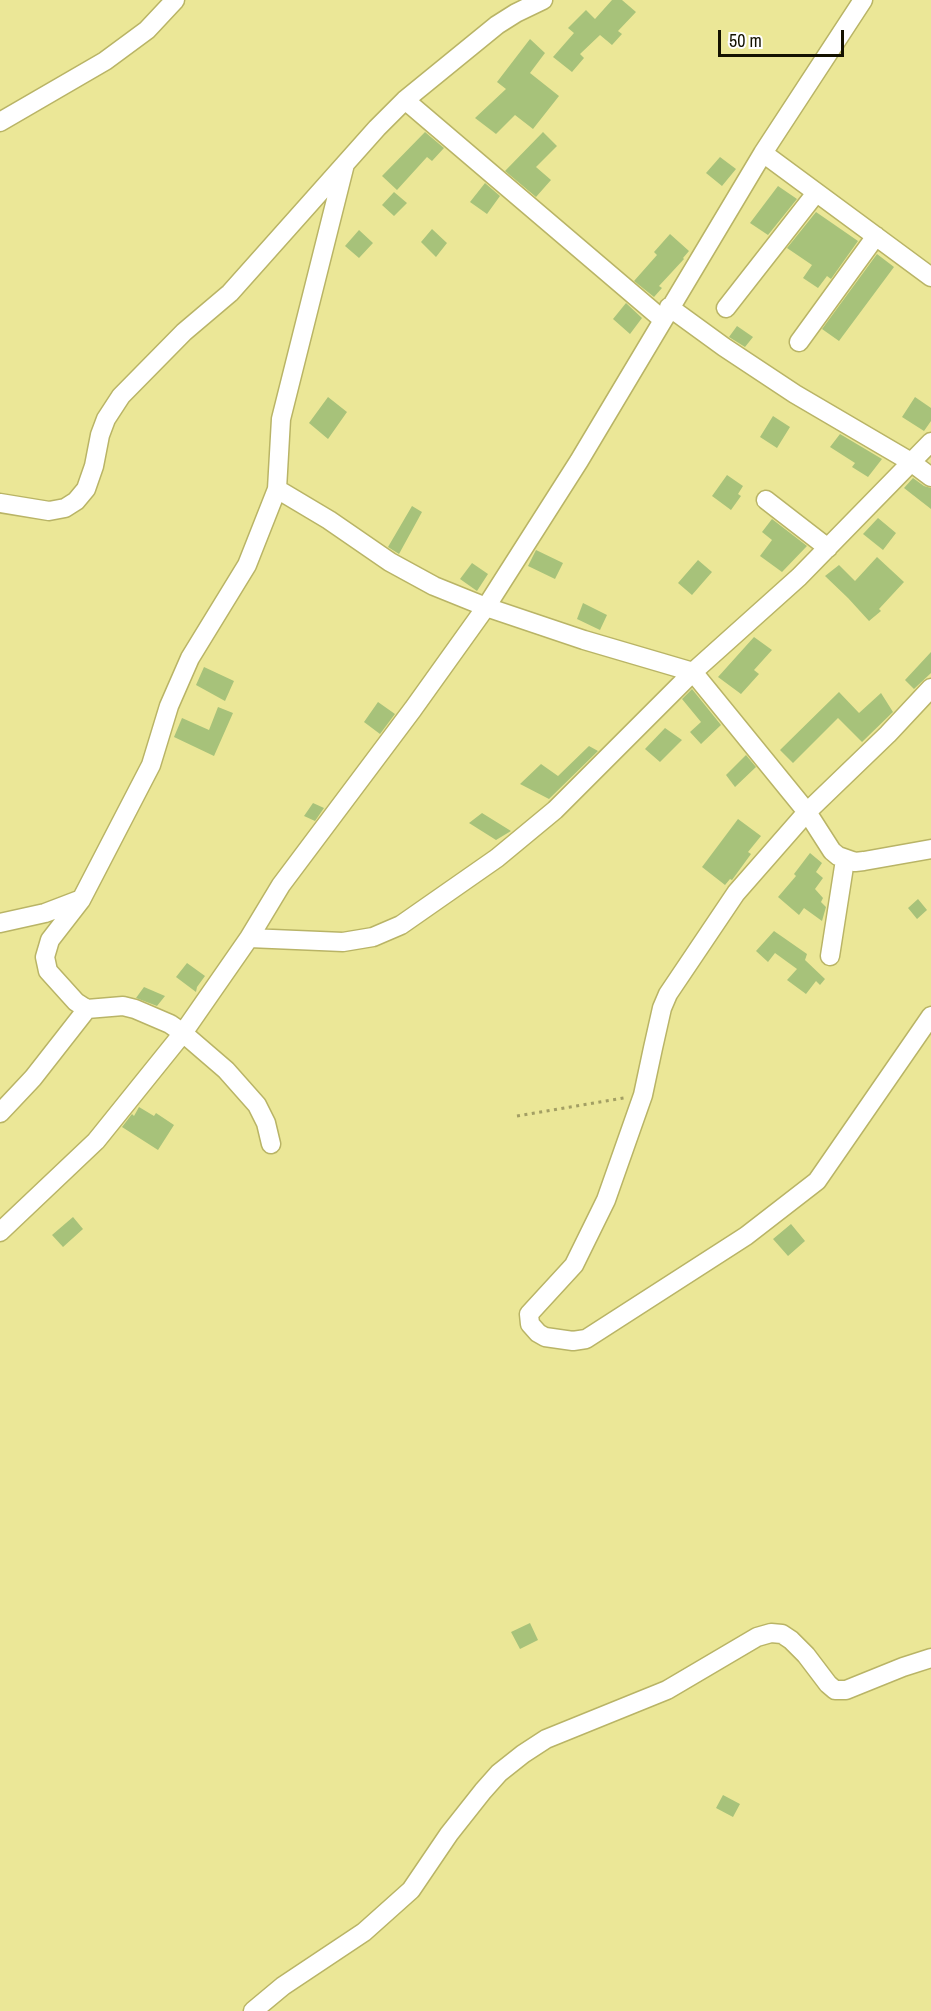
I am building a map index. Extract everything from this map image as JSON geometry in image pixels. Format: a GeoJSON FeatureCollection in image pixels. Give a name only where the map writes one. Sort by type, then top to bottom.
{"type":"FeatureCollection","features":[{"type":"Feature","properties":{"kind":"street"},"geometry":{"type":"LineString","coordinates":[[0,122],[105,61],[147,30],[175,0]]}},
{"type":"Feature","properties":{"kind":"street"},"geometry":{"type":"LineString","coordinates":[[0,503],[49,511],[65,508],[76,501],[86,489],[99,435],[121,396],[184,332],[230,293],[405,100],[497,25],[543,0]]}},
{"type":"Feature","properties":{"kind":"street"},"geometry":{"type":"LineString","coordinates":[[0,1232],[96,1141],[183,1033],[249,938],[281,885],[486,607],[579,461],[763,153],[863,0]]}},
{"type":"Feature","properties":{"kind":"street"},"geometry":{"type":"LineString","coordinates":[[405,100],[666,313],[724,346],[795,394],[911,462],[931,477]]}},
{"type":"Feature","properties":{"kind":"street"},"geometry":{"type":"LineString","coordinates":[[763,153],[931,277]]}},
{"type":"Feature","properties":{"kind":"street"},"geometry":{"type":"LineString","coordinates":[[271,1144],[266,1123],[256,1105],[226,1070],[183,1033],[170,1024],[123,1006],[87,1009],[76,1002],[48,971],[45,957],[50,940],[81,900],[151,765],[170,706],[190,658],[247,565],[277,489],[281,419],[345,164]]}},
{"type":"Feature","properties":{"kind":"street"},"geometry":{"type":"LineString","coordinates":[[726,308],[816,193]]}},
{"type":"Feature","properties":{"kind":"street"},"geometry":{"type":"LineString","coordinates":[[799,342],[876,236]]}},
{"type":"Feature","properties":{"kind":"street"},"geometry":{"type":"LineString","coordinates":[[249,938],[343,942],[373,937],[401,925],[497,858],[555,810],[693,672],[800,577],[931,442]]}},
{"type":"Feature","properties":{"kind":"street"},"geometry":{"type":"LineString","coordinates":[[277,489],[329,520],[390,562],[434,586],[486,607],[584,640],[693,672],[807,812],[832,851],[845,860],[864,861],[931,849]]}},
{"type":"Feature","properties":{"kind":"street"},"geometry":{"type":"LineString","coordinates":[[766,500],[828,548]]}},
{"type":"Feature","properties":{"kind":"street"},"geometry":{"type":"LineString","coordinates":[[931,688],[888,734],[807,812],[736,893],[668,994],[652,1048],[643,1095],[606,1200],[574,1265],[529,1314],[530,1324],[545,1337],[573,1341],[586,1339],[746,1236],[817,1181],[931,1016]]}},
{"type":"Feature","properties":{"kind":"street"},"geometry":{"type":"LineString","coordinates":[[830,956],[845,860]]}},
{"type":"Feature","properties":{"kind":"street"},"geometry":{"type":"LineString","coordinates":[[0,923],[45,913],[81,900]]}},
{"type":"Feature","properties":{"kind":"street"},"geometry":{"type":"LineString","coordinates":[[0,1113],[33,1078],[87,1009]]}},
{"type":"Feature","properties":{"kind":"street"},"geometry":{"type":"LineString","coordinates":[[253,2011],[283,1986],[364,1932],[411,1890],[455,1826],[499,1773],[546,1739],[675,1687],[757,1637],[771,1633],[782,1634],[791,1640],[806,1655],[828,1684],[836,1690],[846,1690],[931,1658]]}},
{"type":"Feature","properties":{"kind":"path"},"geometry":{"type":"LineString","coordinates":[[517,1116],[643,1095]]}},
{"type":"Feature","properties":{"kind":"building"},"geometry":{"type":"Polygon","coordinates":[[[612,0],[622,0],[636,12],[618,31],[622,34],[612,45],[600,35],[580,54],[584,58],[572,72],[553,57],[574,33],[568,28],[586,10],[595,19],[612,0]]]}},
{"type":"Feature","properties":{"kind":"building"},"geometry":{"type":"Polygon","coordinates":[[[530,39],[545,53],[530,73],[559,96],[533,129],[515,115],[496,134],[475,118],[506,89],[497,82],[530,39]]]}},
{"type":"Feature","properties":{"kind":"building"},"geometry":{"type":"Polygon","coordinates":[[[425,132],[444,148],[432,161],[427,157],[397,190],[382,176],[425,132]]]}},
{"type":"Feature","properties":{"kind":"building"},"geometry":{"type":"Polygon","coordinates":[[[543,132],[557,146],[536,167],[551,180],[536,197],[505,171],[543,132]]]}},
{"type":"Feature","properties":{"kind":"building"},"geometry":{"type":"Polygon","coordinates":[[[720,157],[736,169],[722,186],[706,173],[720,157]]]}},
{"type":"Feature","properties":{"kind":"building"},"geometry":{"type":"Polygon","coordinates":[[[485,183],[500,196],[487,214],[470,202],[485,183]]]}},
{"type":"Feature","properties":{"kind":"building"},"geometry":{"type":"Polygon","coordinates":[[[778,186],[797,199],[768,235],[750,223],[778,186]]]}},
{"type":"Feature","properties":{"kind":"building"},"geometry":{"type":"Polygon","coordinates":[[[394,192],[407,203],[394,216],[382,205],[394,192]]]}},
{"type":"Feature","properties":{"kind":"building"},"geometry":{"type":"Polygon","coordinates":[[[816,212],[858,241],[831,279],[827,276],[818,288],[803,278],[812,265],[787,248],[816,212]]]}},
{"type":"Feature","properties":{"kind":"building"},"geometry":{"type":"Polygon","coordinates":[[[432,229],[447,243],[436,257],[421,242],[432,229]]]}},
{"type":"Feature","properties":{"kind":"building"},"geometry":{"type":"Polygon","coordinates":[[[359,230],[373,243],[359,258],[345,246],[359,230]]]}},
{"type":"Feature","properties":{"kind":"building"},"geometry":{"type":"Polygon","coordinates":[[[670,234],[689,251],[659,286],[662,288],[654,297],[634,281],[657,255],[654,252],[670,234]]]}},
{"type":"Feature","properties":{"kind":"building"},"geometry":{"type":"Polygon","coordinates":[[[877,254],[894,267],[839,341],[822,329],[877,254]]]}},
{"type":"Feature","properties":{"kind":"building"},"geometry":{"type":"Polygon","coordinates":[[[626,303],[642,318],[630,334],[613,319],[626,303]]]}},
{"type":"Feature","properties":{"kind":"building"},"geometry":{"type":"Polygon","coordinates":[[[737,326],[753,337],[745,347],[729,337],[737,326]]]}},
{"type":"Feature","properties":{"kind":"building"},"geometry":{"type":"Polygon","coordinates":[[[328,397],[347,412],[328,439],[309,423],[328,397]]]}},
{"type":"Feature","properties":{"kind":"building"},"geometry":{"type":"Polygon","coordinates":[[[915,397],[931,408],[931,421],[924,431],[902,417],[915,397]]]}},
{"type":"Feature","properties":{"kind":"building"},"geometry":{"type":"Polygon","coordinates":[[[773,416],[790,427],[777,448],[760,437],[773,416]]]}},
{"type":"Feature","properties":{"kind":"building"},"geometry":{"type":"Polygon","coordinates":[[[840,434],[882,459],[868,477],[852,467],[855,463],[830,447],[840,434]]]}},
{"type":"Feature","properties":{"kind":"building"},"geometry":{"type":"Polygon","coordinates":[[[727,475],[743,486],[738,494],[741,496],[731,510],[712,496],[727,475]]]}},
{"type":"Feature","properties":{"kind":"building"},"geometry":{"type":"Polygon","coordinates":[[[913,478],[931,488],[931,509],[904,488],[913,478]]]}},
{"type":"Feature","properties":{"kind":"building"},"geometry":{"type":"Polygon","coordinates":[[[412,506],[422,512],[399,554],[388,547],[412,506]]]}},
{"type":"Feature","properties":{"kind":"building"},"geometry":{"type":"Polygon","coordinates":[[[878,518],[896,533],[883,550],[863,534],[878,518]]]}},
{"type":"Feature","properties":{"kind":"building"},"geometry":{"type":"Polygon","coordinates":[[[772,519],[807,546],[782,572],[760,556],[772,540],[762,532],[772,519]]]}},
{"type":"Feature","properties":{"kind":"building"},"geometry":{"type":"Polygon","coordinates":[[[536,550],[563,563],[555,579],[528,566],[536,550]]]}},
{"type":"Feature","properties":{"kind":"building"},"geometry":{"type":"Polygon","coordinates":[[[877,557],[904,582],[879,609],[881,611],[869,621],[825,576],[839,565],[855,581],[877,557]]]}},
{"type":"Feature","properties":{"kind":"building"},"geometry":{"type":"Polygon","coordinates":[[[698,560],[712,572],[692,595],[678,583],[698,560]]]}},
{"type":"Feature","properties":{"kind":"building"},"geometry":{"type":"Polygon","coordinates":[[[472,563],[488,574],[477,591],[460,579],[472,563]]]}},
{"type":"Feature","properties":{"kind":"building"},"geometry":{"type":"Polygon","coordinates":[[[583,603],[607,615],[600,630],[577,619],[583,603]]]}},
{"type":"Feature","properties":{"kind":"building"},"geometry":{"type":"Polygon","coordinates":[[[754,637],[772,650],[754,670],[759,674],[741,694],[718,677],[754,637]]]}},
{"type":"Feature","properties":{"kind":"building"},"geometry":{"type":"Polygon","coordinates":[[[931,652],[931,673],[914,689],[905,680],[931,652]]]}},
{"type":"Feature","properties":{"kind":"building"},"geometry":{"type":"Polygon","coordinates":[[[204,667],[234,681],[225,701],[196,685],[204,667]]]}},
{"type":"Feature","properties":{"kind":"building"},"geometry":{"type":"Polygon","coordinates":[[[692,689],[721,725],[701,744],[690,732],[701,722],[682,699],[692,689]]]}},
{"type":"Feature","properties":{"kind":"building"},"geometry":{"type":"Polygon","coordinates":[[[839,692],[859,713],[881,693],[893,712],[862,742],[838,718],[793,763],[780,750],[839,692]]]}},
{"type":"Feature","properties":{"kind":"building"},"geometry":{"type":"Polygon","coordinates":[[[378,702],[395,714],[380,734],[364,722],[378,702]]]}},
{"type":"Feature","properties":{"kind":"building"},"geometry":{"type":"Polygon","coordinates":[[[218,707],[233,713],[214,756],[174,737],[182,718],[209,730],[218,707]]]}},
{"type":"Feature","properties":{"kind":"building"},"geometry":{"type":"Polygon","coordinates":[[[665,728],[682,740],[660,762],[645,749],[665,728]]]}},
{"type":"Feature","properties":{"kind":"building"},"geometry":{"type":"Polygon","coordinates":[[[589,746],[598,751],[549,799],[520,784],[541,764],[558,776],[589,746]]]}},
{"type":"Feature","properties":{"kind":"building"},"geometry":{"type":"Polygon","coordinates":[[[746,755],[756,767],[735,787],[726,775],[746,755]]]}},
{"type":"Feature","properties":{"kind":"building"},"geometry":{"type":"Polygon","coordinates":[[[313,803],[324,808],[315,821],[304,816],[313,803]]]}},
{"type":"Feature","properties":{"kind":"building"},"geometry":{"type":"Polygon","coordinates":[[[482,813],[511,831],[496,840],[469,823],[482,813]]]}},
{"type":"Feature","properties":{"kind":"building"},"geometry":{"type":"Polygon","coordinates":[[[738,819],[761,836],[748,852],[751,854],[732,880],[730,879],[725,885],[702,867],[738,819]]]}},
{"type":"Feature","properties":{"kind":"building"},"geometry":{"type":"Polygon","coordinates":[[[810,853],[822,863],[816,872],[823,878],[815,889],[823,898],[821,902],[826,907],[822,921],[804,908],[799,915],[778,897],[796,876],[794,874],[810,853]]]}},
{"type":"Feature","properties":{"kind":"building"},"geometry":{"type":"Polygon","coordinates":[[[918,899],[927,910],[917,919],[908,908],[918,899]]]}},
{"type":"Feature","properties":{"kind":"building"},"geometry":{"type":"Polygon","coordinates":[[[774,931],[807,954],[805,960],[825,979],[820,985],[816,981],[806,994],[787,980],[797,969],[775,953],[768,962],[756,951],[774,931]]]}},
{"type":"Feature","properties":{"kind":"building"},"geometry":{"type":"Polygon","coordinates":[[[187,963],[205,976],[196,992],[176,977],[187,963]]]}},
{"type":"Feature","properties":{"kind":"building"},"geometry":{"type":"Polygon","coordinates":[[[144,987],[165,996],[157,1006],[136,998],[144,987]]]}},
{"type":"Feature","properties":{"kind":"building"},"geometry":{"type":"Polygon","coordinates":[[[139,1107],[154,1116],[156,1113],[174,1125],[158,1150],[122,1127],[132,1114],[134,1116],[139,1107]]]}},
{"type":"Feature","properties":{"kind":"building"},"geometry":{"type":"Polygon","coordinates":[[[73,1217],[83,1229],[63,1247],[52,1235],[73,1217]]]}},
{"type":"Feature","properties":{"kind":"building"},"geometry":{"type":"Polygon","coordinates":[[[791,1224],[805,1241],[788,1256],[773,1239],[791,1224]]]}},
{"type":"Feature","properties":{"kind":"building"},"geometry":{"type":"Polygon","coordinates":[[[530,1623],[538,1640],[520,1649],[511,1632],[530,1623]]]}},
{"type":"Feature","properties":{"kind":"building"},"geometry":{"type":"Polygon","coordinates":[[[723,1795],[740,1804],[733,1817],[716,1808],[723,1795]]]}}]}
